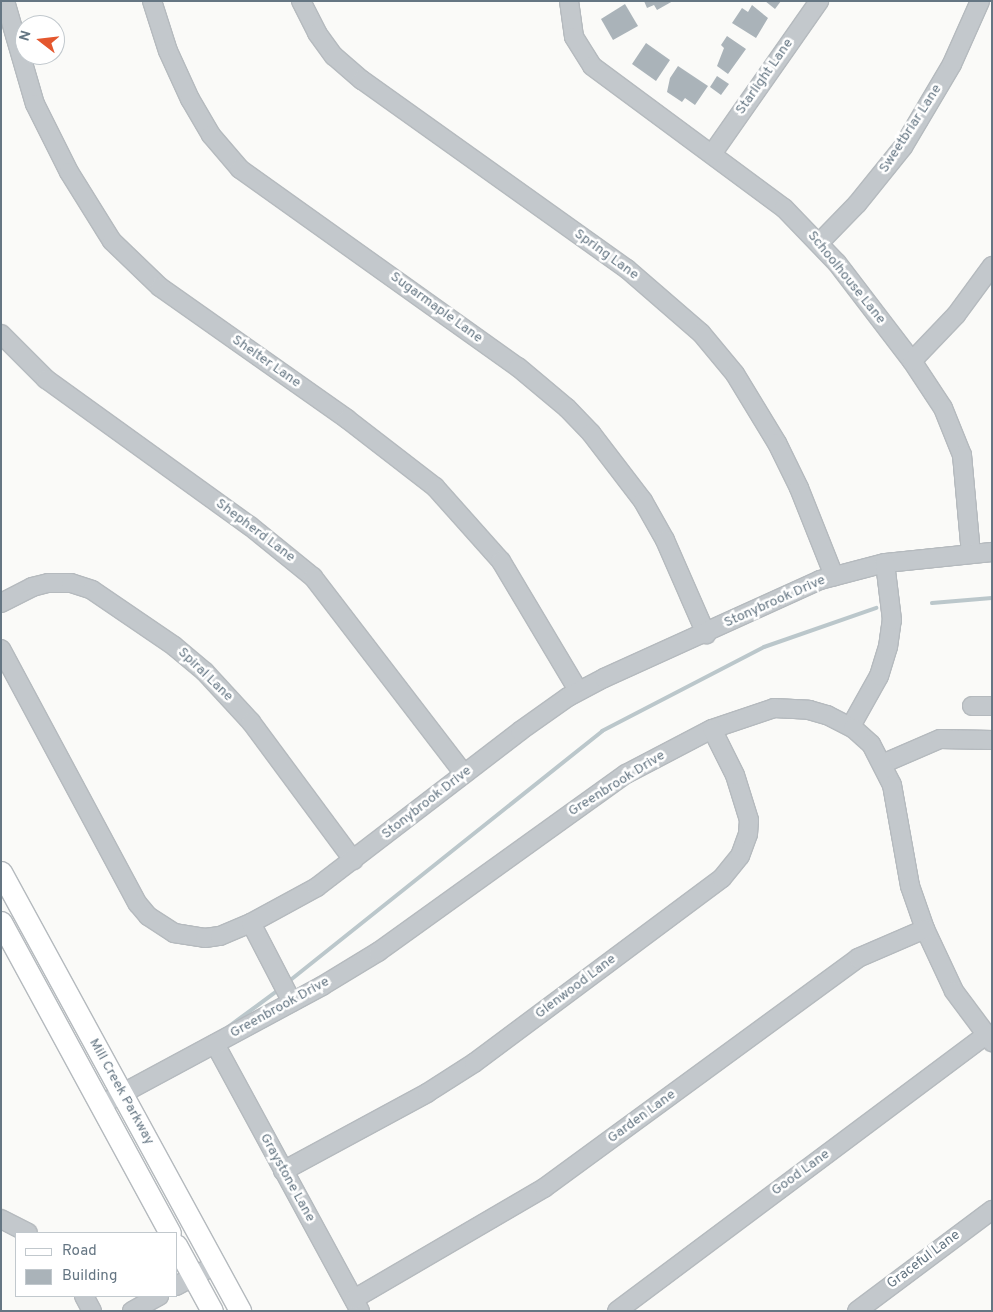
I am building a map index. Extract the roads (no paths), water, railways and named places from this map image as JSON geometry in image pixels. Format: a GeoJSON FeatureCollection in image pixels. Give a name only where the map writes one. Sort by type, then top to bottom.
{"type":"FeatureCollection","features":[{"type":"Feature","properties":{"kind":"main road","name":"Mill Creek Parkway"},"geometry":{"type":"LineString","coordinates":[[1,872],[240,1311]]}},
{"type":"Feature","properties":{"kind":"main road","name":"Mill Creek Parkway"},"geometry":{"type":"LineString","coordinates":[[1,922],[169,1232]]}},
{"type":"Feature","properties":{"kind":"main road"},"geometry":{"type":"LineString","coordinates":[[178,1253],[185,1282],[212,1311]]}},
{"type":"Feature","properties":{"kind":"street","name":"Shelter Lane"},"geometry":{"type":"LineString","coordinates":[[5,1],[35,104],[83,197],[112,241],[160,287],[347,419],[440,492],[501,561],[578,690]]}},
{"type":"Feature","properties":{"kind":"street","name":"Sugarmaple Lane"},"geometry":{"type":"LineString","coordinates":[[152,1],[168,51],[190,99],[211,135],[240,168],[518,367],[568,408],[591,433],[643,501],[669,549],[706,634]]}},
{"type":"Feature","properties":{"kind":"street","name":"Spring Lane"},"geometry":{"type":"LineString","coordinates":[[301,1],[318,34],[348,69],[627,269],[701,333],[735,374],[776,443],[799,488],[834,576]]}},
{"type":"Feature","properties":{"kind":"street","name":"Schoolhouse Lane"},"geometry":{"type":"LineString","coordinates":[[569,1],[574,36],[592,66],[784,208],[820,242],[912,361],[943,408],[962,455],[971,554]]}},
{"type":"Feature","properties":{"kind":"street","name":"Starlight Lane"},"geometry":{"type":"LineString","coordinates":[[712,154],[819,1]]}},
{"type":"Feature","properties":{"kind":"street","name":"Sweetbriar Lane"},"geometry":{"type":"LineString","coordinates":[[820,242],[857,204],[902,147],[952,64],[980,1]]}},
{"type":"Feature","properties":{"kind":"street"},"geometry":{"type":"LineString","coordinates":[[912,361],[956,315],[992,266]]}},
{"type":"Feature","properties":{"kind":"street","name":"Shepherd Lane"},"geometry":{"type":"LineString","coordinates":[[1,334],[46,379],[250,526],[313,577],[464,774]]}},
{"type":"Feature","properties":{"kind":"street","name":"Stonybrook Drive"},"geometry":{"type":"LineString","coordinates":[[1,649],[138,904],[148,916],[174,933],[189,937],[220,936],[252,923],[317,887],[464,774],[578,690],[706,634],[794,590],[834,576],[885,563],[992,552]]}},
{"type":"Feature","properties":{"kind":"street"},"geometry":{"type":"LineString","coordinates":[[851,726],[879,676],[888,647],[892,620],[885,563]]}},
{"type":"Feature","properties":{"kind":"street","name":"Spiral Lane"},"geometry":{"type":"LineString","coordinates":[[1,603],[32,587],[48,583],[71,582],[92,590],[174,646],[205,672],[251,722],[353,860]]}},
{"type":"Feature","properties":{"kind":"street"},"geometry":{"type":"LineString","coordinates":[[972,706],[992,706]]}},
{"type":"Feature","properties":{"kind":"street","name":"Greenbrook Drive"},"geometry":{"type":"LineString","coordinates":[[101,1105],[292,1002],[378,952],[432,915],[593,795],[712,729],[762,710],[782,708],[809,710],[851,726],[868,740],[882,764],[895,798],[910,886],[925,929],[954,990],[989,1038]]}},
{"type":"Feature","properties":{"kind":"street","name":"Glenwood Lane"},"geometry":{"type":"LineString","coordinates":[[283,1171],[427,1093],[474,1063],[722,878],[743,850],[748,820],[735,775],[712,729]]}},
{"type":"Feature","properties":{"kind":"street"},"geometry":{"type":"LineString","coordinates":[[882,764],[940,739],[992,740]]}},
{"type":"Feature","properties":{"kind":"street"},"geometry":{"type":"LineString","coordinates":[[252,923],[292,1002]]}},
{"type":"Feature","properties":{"kind":"street","name":"Garden Lane"},"geometry":{"type":"LineString","coordinates":[[357,1305],[544,1188],[858,958],[925,929]]}},
{"type":"Feature","properties":{"kind":"street","name":"Good Lane"},"geometry":{"type":"LineString","coordinates":[[617,1311],[989,1038]]}},
{"type":"Feature","properties":{"kind":"street","name":"Graystone Lane"},"geometry":{"type":"LineString","coordinates":[[215,1044],[357,1305]]}},
{"type":"Feature","properties":{"kind":"street","name":"Graceful Lane"},"geometry":{"type":"LineString","coordinates":[[857,1311],[992,1210]]}},
{"type":"Feature","properties":{"kind":"street"},"geometry":{"type":"LineString","coordinates":[[1,1219],[26,1232]]}},
{"type":"Feature","properties":{"kind":"street"},"geometry":{"type":"LineString","coordinates":[[185,1282],[215,1265]]}},
{"type":"Feature","properties":{"kind":"street"},"geometry":{"type":"LineString","coordinates":[[85,1297],[92,1311]]}},
{"type":"Feature","properties":{"kind":"street"},"geometry":{"type":"LineString","coordinates":[[132,1311],[158,1297]]}},
{"type":"Feature","properties":{"kind":"waterway"},"geometry":{"type":"LineString","coordinates":[[932,603],[992,598]]}},
{"type":"Feature","properties":{"kind":"waterway"},"geometry":{"type":"LineString","coordinates":[[288,982],[602,731],[764,647],[876,608]]}},
{"type":"Feature","properties":{"kind":"waterway"},"geometry":{"type":"LineString","coordinates":[[228,1027],[281,988]]}}]}
